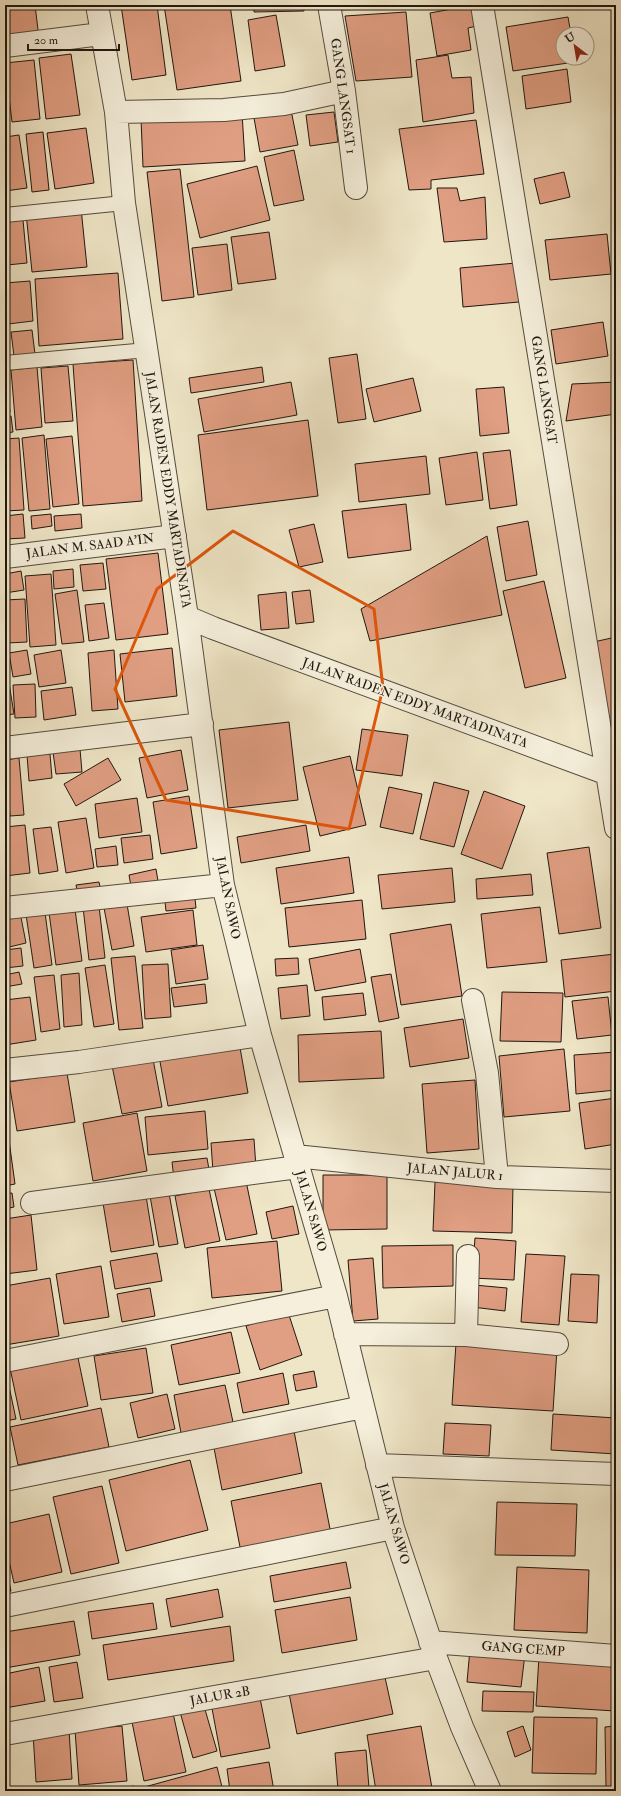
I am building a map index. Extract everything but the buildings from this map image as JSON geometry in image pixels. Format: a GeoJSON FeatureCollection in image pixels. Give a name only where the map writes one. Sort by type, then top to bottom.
{"type":"FeatureCollection","features":[{"type":"Feature","properties":{"kind":"street","name":"JALAN RADEN EDDY MARTADINATA"},"geometry":{"type":"LineString","coordinates":[[97,5],[116,112],[124,203],[187,617],[213,628],[612,775]]}},
{"type":"Feature","properties":{"kind":"street","name":"GANG LANGSAT 1"},"geometry":{"type":"LineString","coordinates":[[329,5],[344,90],[356,188]]}},
{"type":"Feature","properties":{"kind":"street","name":"GANG LANGSAT"},"geometry":{"type":"LineString","coordinates":[[482,5],[612,775]]}},
{"type":"Feature","properties":{"kind":"street"},"geometry":{"type":"LineString","coordinates":[[5,46],[101,34]]}},
{"type":"Feature","properties":{"kind":"street"},"geometry":{"type":"LineString","coordinates":[[116,112],[232,110],[284,104],[344,90]]}},
{"type":"Feature","properties":{"kind":"street","name":"JALAN M. SAAD A'IN"},"geometry":{"type":"LineString","coordinates":[[5,557],[175,536]]}},
{"type":"Feature","properties":{"kind":"street","name":"JALAN SAWO"},"geometry":{"type":"LineString","coordinates":[[187,617],[223,884],[260,1035],[336,1296],[393,1528],[433,1650],[462,1727],[490,1791]]}},
{"type":"Feature","properties":{"kind":"street"},"geometry":{"type":"LineString","coordinates":[[5,748],[202,724]]}},
{"type":"Feature","properties":{"kind":"street"},"geometry":{"type":"LineString","coordinates":[[612,775],[616,828]]}},
{"type":"Feature","properties":{"kind":"street"},"geometry":{"type":"LineString","coordinates":[[5,908],[223,884]]}},
{"type":"Feature","properties":{"kind":"street"},"geometry":{"type":"LineString","coordinates":[[473,1000],[487,1073],[497,1177]]}},
{"type":"Feature","properties":{"kind":"street"},"geometry":{"type":"LineString","coordinates":[[5,1070],[78,1062],[260,1035]]}},
{"type":"Feature","properties":{"kind":"street","name":"JALAN JALUR 1"},"geometry":{"type":"LineString","coordinates":[[32,1203],[297,1162],[497,1177],[616,1181]]}},
{"type":"Feature","properties":{"kind":"street"},"geometry":{"type":"LineString","coordinates":[[466,1336],[468,1256]]}},
{"type":"Feature","properties":{"kind":"street"},"geometry":{"type":"LineString","coordinates":[[5,1361],[336,1296]]}},
{"type":"Feature","properties":{"kind":"street"},"geometry":{"type":"LineString","coordinates":[[345,1334],[466,1336],[557,1344]]}},
{"type":"Feature","properties":{"kind":"street"},"geometry":{"type":"LineString","coordinates":[[5,1480],[363,1407]]}},
{"type":"Feature","properties":{"kind":"street"},"geometry":{"type":"LineString","coordinates":[[377,1466],[616,1474]]}},
{"type":"Feature","properties":{"kind":"street"},"geometry":{"type":"LineString","coordinates":[[5,1606],[393,1528]]}},
{"type":"Feature","properties":{"kind":"street","name":"GANG CEMP"},"geometry":{"type":"LineString","coordinates":[[433,1650],[616,1656]]}},
{"type":"Feature","properties":{"kind":"street","name":"JALUR 2B"},"geometry":{"type":"LineString","coordinates":[[5,1734],[433,1650]]}},
{"type":"Feature","properties":{"kind":"lane"},"geometry":{"type":"LineString","coordinates":[[5,215],[124,203]]}},
{"type":"Feature","properties":{"kind":"lane"},"geometry":{"type":"LineString","coordinates":[[5,363],[147,350]]}},
{"type":"Feature","properties":{"kind":"highlighted area"},"geometry":{"type":"Polygon","coordinates":[[[233,531],[374,609],[383,688],[349,829],[166,800],[115,689],[157,589],[233,531]]]}}]}
